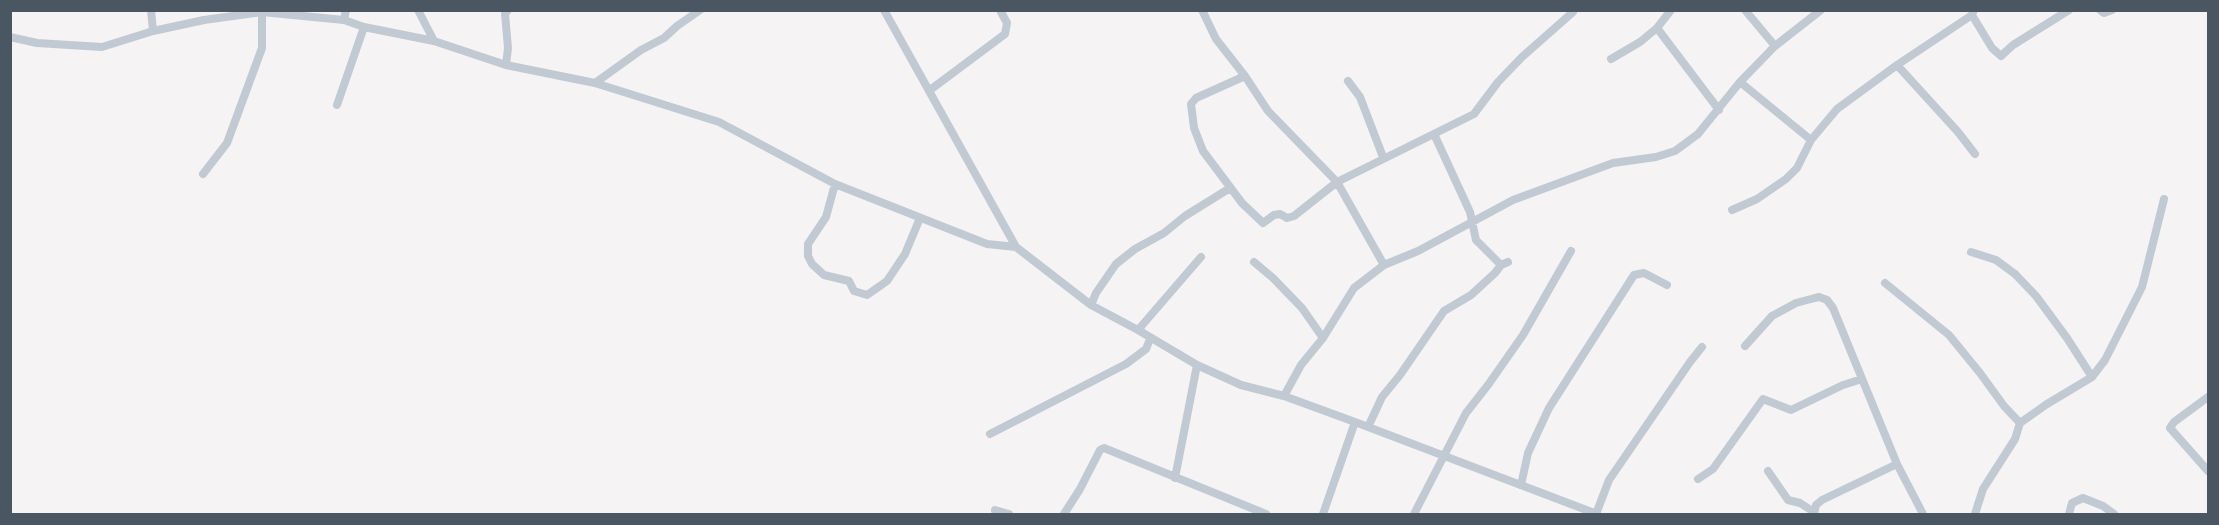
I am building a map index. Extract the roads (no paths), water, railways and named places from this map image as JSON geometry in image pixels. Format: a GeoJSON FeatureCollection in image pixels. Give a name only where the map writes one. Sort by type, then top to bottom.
{"type":"FeatureCollection","features":[{"type":"Feature","properties":{"kind":"street"},"geometry":{"type":"LineString","coordinates":[[151,10],[153,31]]}},
{"type":"Feature","properties":{"kind":"street"},"geometry":{"type":"LineString","coordinates":[[344,20],[346,10]]}},
{"type":"Feature","properties":{"kind":"street"},"geometry":{"type":"LineString","coordinates":[[418,10],[434,41]]}},
{"type":"Feature","properties":{"kind":"street"},"geometry":{"type":"LineString","coordinates":[[506,65],[508,48],[506,14],[508,10]]}},
{"type":"Feature","properties":{"kind":"street"},"geometry":{"type":"LineString","coordinates":[[595,83],[641,50],[664,38],[700,10]]}},
{"type":"Feature","properties":{"kind":"street"},"geometry":{"type":"LineString","coordinates":[[884,10],[1016,247],[1090,305],[1197,365],[1241,385],[1284,396],[1596,514],[1609,480],[1702,347]]}},
{"type":"Feature","properties":{"kind":"street"},"geometry":{"type":"LineString","coordinates":[[930,90],[1005,34],[1007,24],[1000,10]]}},
{"type":"Feature","properties":{"kind":"street"},"geometry":{"type":"LineString","coordinates":[[1202,10],[1215,39],[1245,76],[1268,111],[1337,182],[1384,265]]}},
{"type":"Feature","properties":{"kind":"street"},"geometry":{"type":"LineString","coordinates":[[1611,59],[1640,42],[1657,28],[1671,10]]}},
{"type":"Feature","properties":{"kind":"street"},"geometry":{"type":"LineString","coordinates":[[1745,10],[1775,46]]}},
{"type":"Feature","properties":{"kind":"street"},"geometry":{"type":"LineString","coordinates":[[1284,396],[1301,365],[1323,338],[1354,288],[1384,265],[1418,251],[1513,200],[1613,163],[1656,157],[1675,151],[1698,134],[1740,82],[1775,46],[1821,10]]}},
{"type":"Feature","properties":{"kind":"street"},"geometry":{"type":"LineString","coordinates":[[1732,210],[1757,199],[1786,179],[1797,168],[1811,140],[1837,110],[1973,13],[1992,48],[2001,56],[2013,45],[2069,10]]}},
{"type":"Feature","properties":{"kind":"street"},"geometry":{"type":"LineString","coordinates":[[2100,10],[2104,13],[2112,10]]}},
{"type":"Feature","properties":{"kind":"street"},"geometry":{"type":"LineString","coordinates":[[203,174],[227,143],[262,48],[262,12]]}},
{"type":"Feature","properties":{"kind":"street"},"geometry":{"type":"LineString","coordinates":[[10,37],[37,43],[102,47],[153,31],[204,20],[262,12],[344,20],[364,27],[434,41],[506,65],[595,83],[719,122],[835,184],[987,244],[1016,247]]}},
{"type":"Feature","properties":{"kind":"street"},"geometry":{"type":"LineString","coordinates":[[1245,76],[1196,98],[1191,104],[1194,128],[1203,151],[1230,188],[1263,223],[1274,214],[1281,214],[1287,218],[1294,216],[1337,182],[1383,157],[1474,114],[1498,82],[1522,57],[1573,12]]}},
{"type":"Feature","properties":{"kind":"street"},"geometry":{"type":"LineString","coordinates":[[337,105],[364,27]]}},
{"type":"Feature","properties":{"kind":"street"},"geometry":{"type":"LineString","coordinates":[[1657,28],[1719,110]]}},
{"type":"Feature","properties":{"kind":"street"},"geometry":{"type":"LineString","coordinates":[[1897,65],[1975,154]]}},
{"type":"Feature","properties":{"kind":"street"},"geometry":{"type":"LineString","coordinates":[[1348,81],[1360,97],[1383,157]]}},
{"type":"Feature","properties":{"kind":"street"},"geometry":{"type":"LineString","coordinates":[[1740,82],[1811,140]]}},
{"type":"Feature","properties":{"kind":"street"},"geometry":{"type":"LineString","coordinates":[[1368,427],[1382,397],[1444,311],[1471,295],[1504,264],[1476,240],[1470,212],[1434,134]]}},
{"type":"Feature","properties":{"kind":"street"},"geometry":{"type":"LineString","coordinates":[[835,184],[826,216],[808,244],[808,256],[812,264],[824,275],[849,281],[854,291],[867,295],[887,281],[905,254],[920,218]]}},
{"type":"Feature","properties":{"kind":"street"},"geometry":{"type":"LineString","coordinates":[[1090,305],[1095,293],[1116,264],[1135,249],[1164,233],[1185,216],[1208,203],[1216,195],[1230,188]]}},
{"type":"Feature","properties":{"kind":"street"},"geometry":{"type":"LineString","coordinates":[[1975,514],[1983,489],[2015,439],[2020,423],[2092,377],[2105,360],[2142,287],[2164,199]]}},
{"type":"Feature","properties":{"kind":"street"},"geometry":{"type":"LineString","coordinates":[[1414,514],[1445,456],[1456,429],[1523,335],[1571,251]]}},
{"type":"Feature","properties":{"kind":"street"},"geometry":{"type":"LineString","coordinates":[[1971,252],[1996,260],[2015,274],[2036,296],[2092,377]]}},
{"type":"Feature","properties":{"kind":"street"},"geometry":{"type":"LineString","coordinates":[[1138,330],[1201,257]]}},
{"type":"Feature","properties":{"kind":"street"},"geometry":{"type":"LineString","coordinates":[[1254,262],[1302,308],[1323,338]]}},
{"type":"Feature","properties":{"kind":"street"},"geometry":{"type":"LineString","coordinates":[[1521,485],[1528,453],[1549,408],[1634,275],[1644,273],[1667,285]]}},
{"type":"Feature","properties":{"kind":"street"},"geometry":{"type":"LineString","coordinates":[[1885,283],[1949,335],[2020,423]]}},
{"type":"Feature","properties":{"kind":"street"},"geometry":{"type":"LineString","coordinates":[[1745,346],[1772,316],[1796,303],[1819,297],[1827,300],[1833,309],[1897,464],[1923,514]]}},
{"type":"Feature","properties":{"kind":"street"},"geometry":{"type":"LineString","coordinates":[[990,434],[1126,364],[1146,349],[1150,339]]}},
{"type":"Feature","properties":{"kind":"street"},"geometry":{"type":"LineString","coordinates":[[1174,477],[1197,365]]}},
{"type":"Feature","properties":{"kind":"street"},"geometry":{"type":"LineString","coordinates":[[1698,479],[1713,470],[1763,399],[1791,410],[1862,379]]}},
{"type":"Feature","properties":{"kind":"street"},"geometry":{"type":"LineString","coordinates":[[2208,397],[2174,422],[2170,428],[2208,471]]}},
{"type":"Feature","properties":{"kind":"street"},"geometry":{"type":"LineString","coordinates":[[1323,514],[1355,422]]}},
{"type":"Feature","properties":{"kind":"street"},"geometry":{"type":"LineString","coordinates":[[1064,514],[1101,449],[1266,514]]}},
{"type":"Feature","properties":{"kind":"street"},"geometry":{"type":"LineString","coordinates":[[1768,471],[1788,500],[1800,503],[1814,513],[1816,505],[1822,500],[1897,464]]}},
{"type":"Feature","properties":{"kind":"street"},"geometry":{"type":"LineString","coordinates":[[2069,514],[2072,503],[2083,498],[2103,506],[2114,514]]}},
{"type":"Feature","properties":{"kind":"street"},"geometry":{"type":"LineString","coordinates":[[995,510],[1009,514]]}}]}
